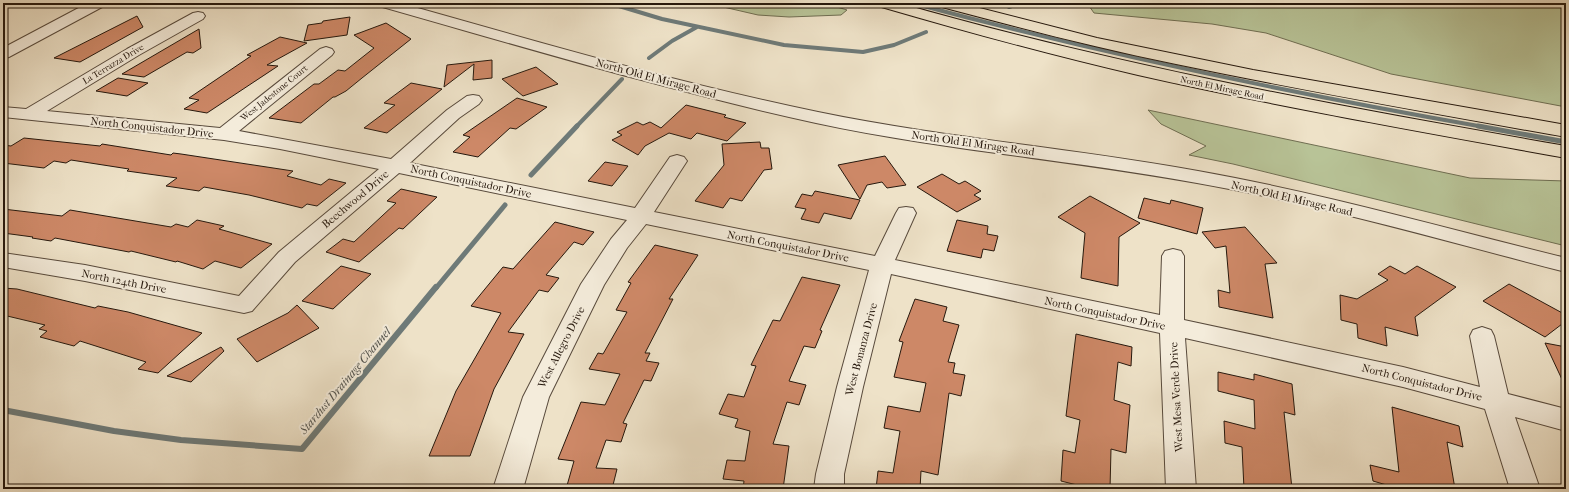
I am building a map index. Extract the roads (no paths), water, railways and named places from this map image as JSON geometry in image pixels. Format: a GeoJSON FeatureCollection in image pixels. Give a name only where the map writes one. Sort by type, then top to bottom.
{"type":"FeatureCollection","features":[{"type":"Feature","properties":{"kind":"main road","name":"North El Mirage Road"},"geometry":{"type":"LineString","coordinates":[[883,3],[982,31],[1107,63],[1270,98],[1566,152]]}},
{"type":"Feature","properties":{"kind":"main road","name":"North El Mirage Road"},"geometry":{"type":"LineString","coordinates":[[943,3],[1124,48],[1276,79],[1566,131]]}},
{"type":"Feature","properties":{"kind":"street"},"geometry":{"type":"LineString","coordinates":[[3,54],[99,3]]}},
{"type":"Feature","properties":{"kind":"street","name":"North Old El Mirage Road"},"geometry":{"type":"LineString","coordinates":[[384,3],[630,71],[769,107],[848,124],[918,136],[1148,168],[1246,186],[1566,265]]}},
{"type":"Feature","properties":{"kind":"street","name":"La Terrazza Drive"},"geometry":{"type":"LineString","coordinates":[[30,114],[132,52],[198,16]]}},
{"type":"Feature","properties":{"kind":"street","name":"West Jadestone Court"},"geometry":{"type":"LineString","coordinates":[[224,134],[326,52]]}},
{"type":"Feature","properties":{"kind":"street","name":"Beechwood Drive"},"geometry":{"type":"LineString","coordinates":[[244,305],[287,257],[395,166],[453,114],[473,100]]}},
{"type":"Feature","properties":{"kind":"street","name":"North Conquistador Drive"},"geometry":{"type":"LineString","coordinates":[[3,112],[224,134],[280,143],[882,265],[1172,327],[1403,377],[1566,420]]}},
{"type":"Feature","properties":{"kind":"street","name":"West Allegro Drive"},"geometry":{"type":"LineString","coordinates":[[508,489],[540,390],[593,284],[677,161]]}},
{"type":"Feature","properties":{"kind":"street","name":"West Bonanza Drive"},"geometry":{"type":"LineString","coordinates":[[829,489],[830,474],[850,387],[882,265],[906,213]]}},
{"type":"Feature","properties":{"kind":"street","name":"West Mesa Verde Drive"},"geometry":{"type":"LineString","coordinates":[[1173,256],[1172,327],[1181,489]]}},
{"type":"Feature","properties":{"kind":"street","name":"North 124th Drive"},"geometry":{"type":"LineString","coordinates":[[3,260],[85,273],[244,305]]}},
{"type":"Feature","properties":{"kind":"street"},"geometry":{"type":"LineString","coordinates":[[1482,336],[1496,401],[1525,489]]}},
{"type":"Feature","properties":{"kind":"waterway"},"geometry":{"type":"LineString","coordinates":[[609,3],[662,19],[784,45],[863,52],[894,45],[926,32]]}},
{"type":"Feature","properties":{"kind":"waterway"},"geometry":{"type":"LineString","coordinates":[[912,3],[983,22],[1125,56],[1268,86],[1484,127]]}},
{"type":"Feature","properties":{"kind":"waterway"},"geometry":{"type":"LineString","coordinates":[[1009,7],[1021,3]]}},
{"type":"Feature","properties":{"kind":"waterway","name":"Stardust Drainage Channel"},"geometry":{"type":"LineString","coordinates":[[649,58],[672,41],[697,27]]}},
{"type":"Feature","properties":{"kind":"waterway","name":"Stardust Drainage Channel"},"geometry":{"type":"LineString","coordinates":[[576,127],[622,79]]}},
{"type":"Feature","properties":{"kind":"waterway","name":"Stardust Drainage Channel"},"geometry":{"type":"LineString","coordinates":[[531,175],[577,126]]}},
{"type":"Feature","properties":{"kind":"waterway"},"geometry":{"type":"LineString","coordinates":[[1478,126],[1566,142]]}},
{"type":"Feature","properties":{"kind":"waterway","name":"Stardust Drainage Channel"},"geometry":{"type":"LineString","coordinates":[[436,288],[505,205]]}},
{"type":"Feature","properties":{"kind":"waterway","name":"Stardust Drainage Channel"},"geometry":{"type":"LineString","coordinates":[[3,410],[114,431],[181,440],[302,449],[436,287]]}}]}
